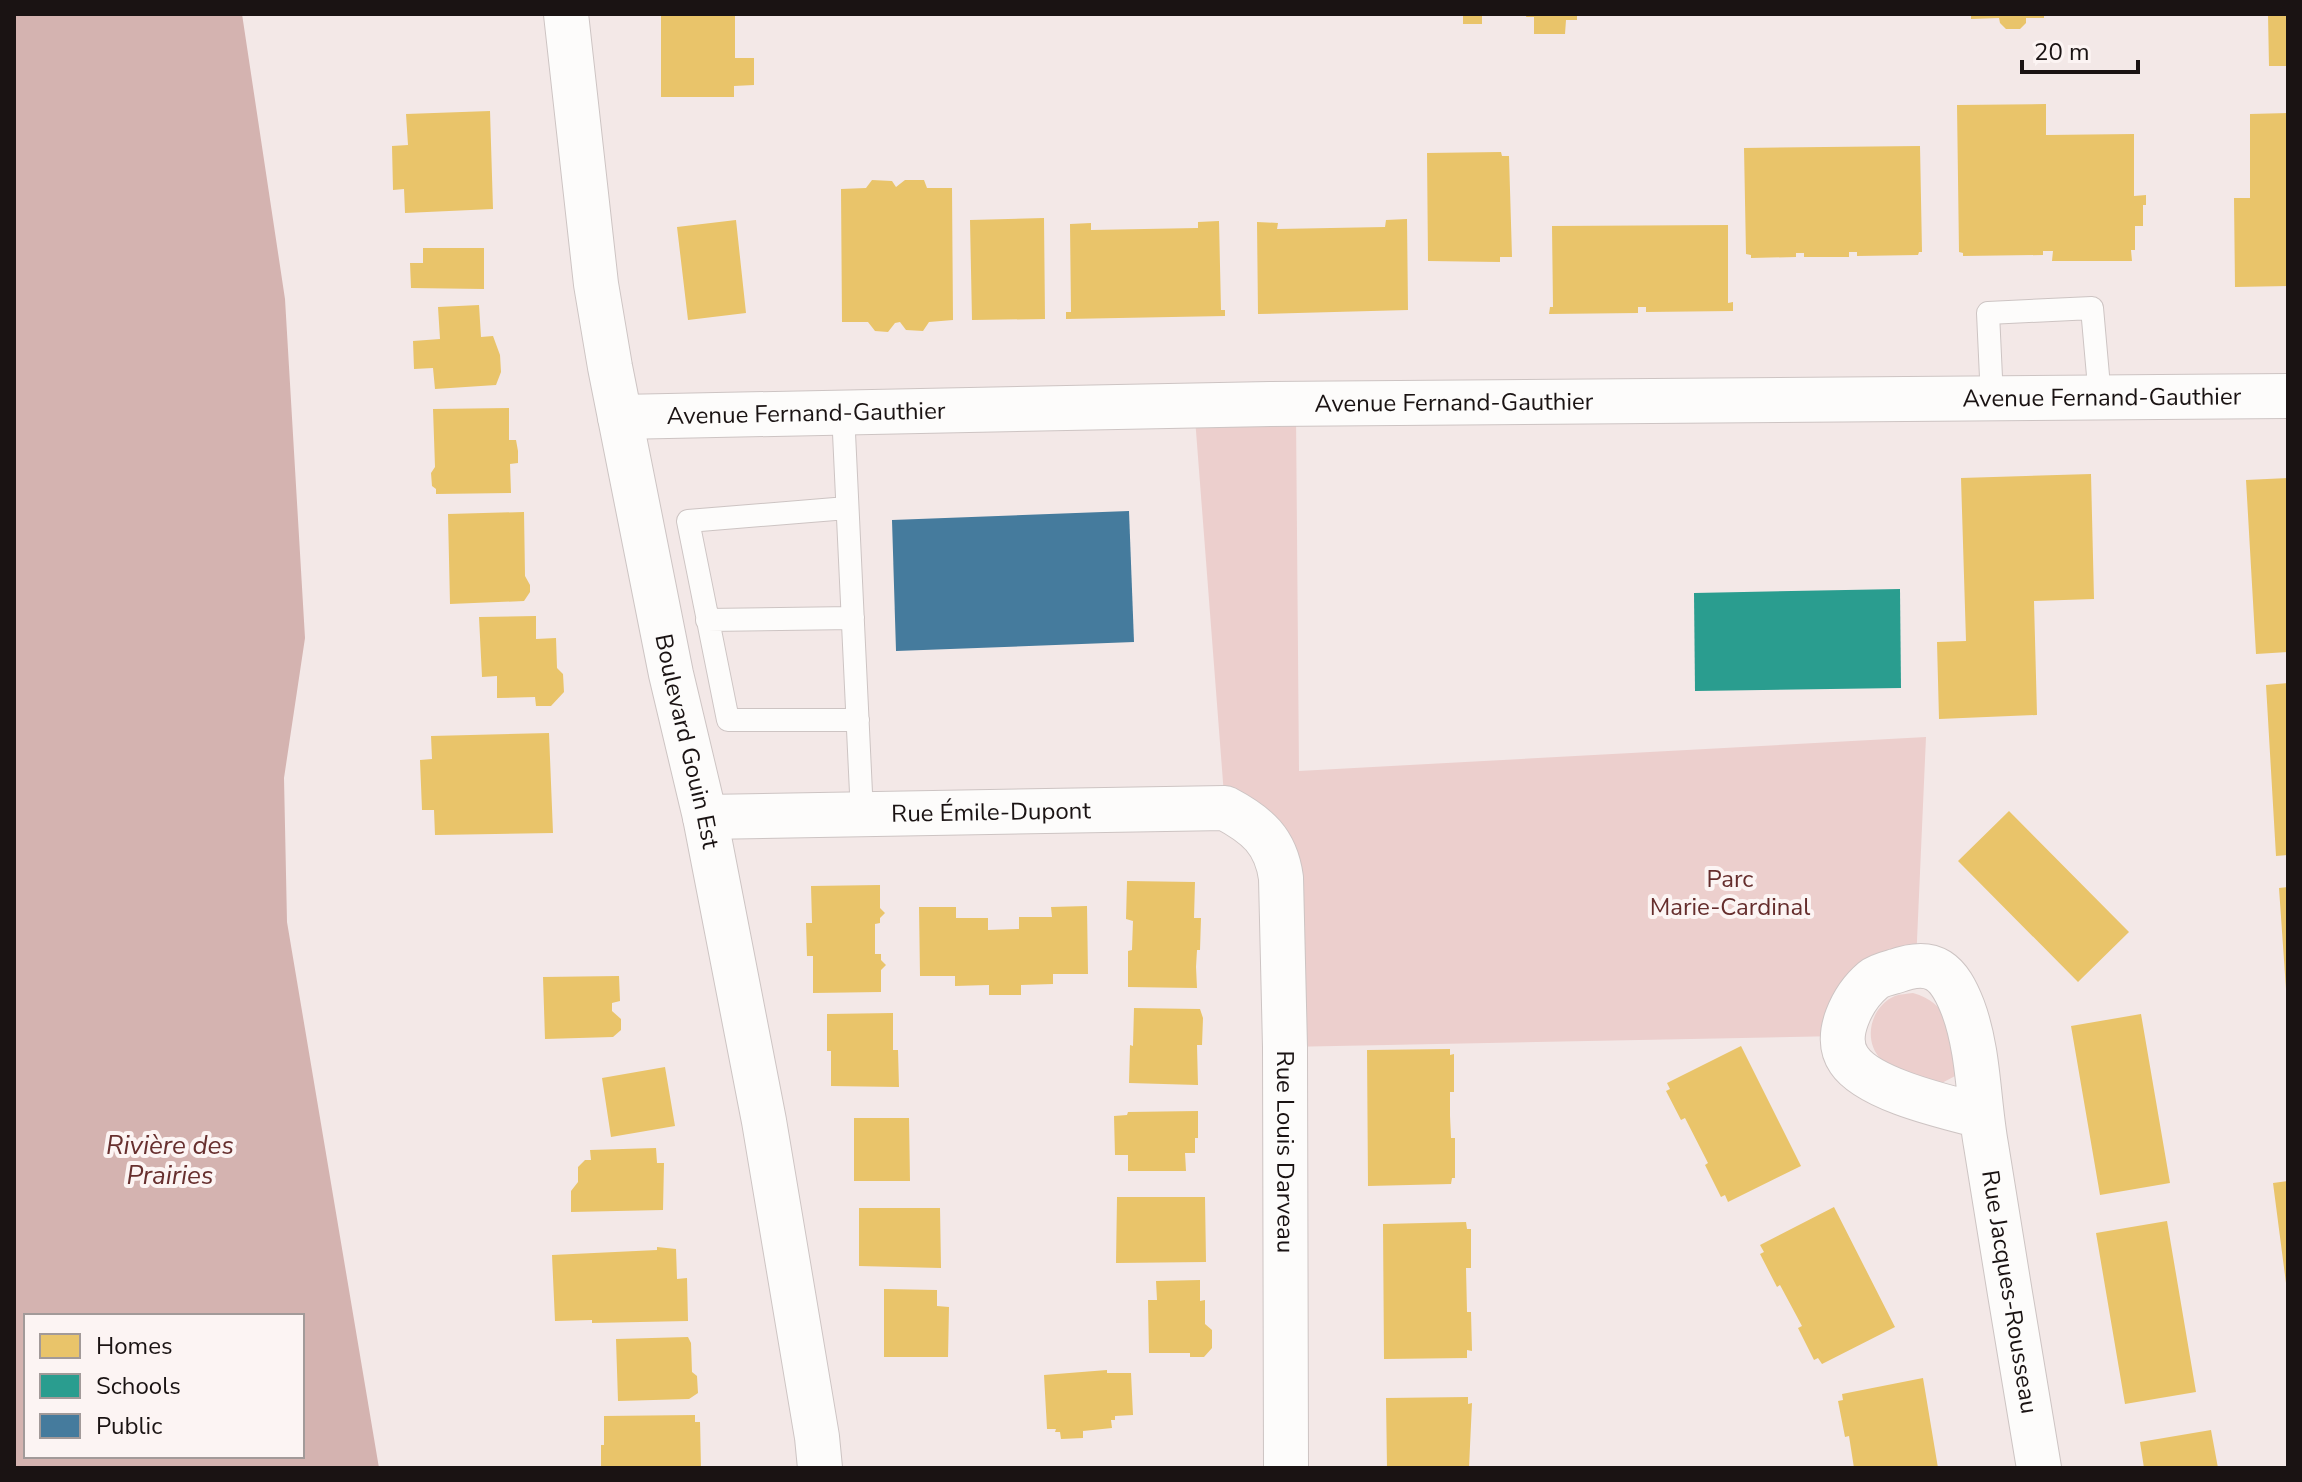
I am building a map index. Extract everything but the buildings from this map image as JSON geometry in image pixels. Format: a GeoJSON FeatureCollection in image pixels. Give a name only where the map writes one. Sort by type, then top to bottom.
{"type":"FeatureCollection","features":[{"type":"Feature","properties":{"kind":"street","name":"Boulevard Gouin Est"},"geometry":{"type":"LineString","coordinates":[[566,14],[596,284],[671,674],[705,817],[764,1121],[820,1468]]}},
{"type":"Feature","properties":{"kind":"street","name":"Avenue Fernand-Gauthier"},"geometry":{"type":"LineString","coordinates":[[620,417],[1270,404],[2288,396]]}},
{"type":"Feature","properties":{"kind":"street","name":"Rue Émile-Dupont"},"geometry":{"type":"LineString","coordinates":[[705,817],[1225,808],[1247,819],[1267,839]]}},
{"type":"Feature","properties":{"kind":"street","name":"Rue Louis Darveau"},"geometry":{"type":"LineString","coordinates":[[1267,839],[1278,858],[1281,878],[1285,1047],[1286,1468]]}},
{"type":"Feature","properties":{"kind":"street","name":"Rue Jacques-Rousseau"},"geometry":{"type":"LineString","coordinates":[[1981,1116],[2039,1468]]}},
{"type":"Feature","properties":{"kind":"lane"},"geometry":{"type":"LineString","coordinates":[[1992,399],[1988,313],[2092,308],[2100,398]]}},
{"type":"Feature","properties":{"kind":"lane"},"geometry":{"type":"LineString","coordinates":[[843,412],[862,814]]}},
{"type":"Feature","properties":{"kind":"lane"},"geometry":{"type":"LineString","coordinates":[[847,508],[688,521],[728,720],[858,720]]}},
{"type":"Feature","properties":{"kind":"lane"},"geometry":{"type":"LineString","coordinates":[[707,620],[853,618]]}},
{"type":"Feature","properties":{"kind":"green space","name":"Parc Marie-Cardinal"},"geometry":{"type":"Polygon","coordinates":[[[1194,405],[1296,414],[1299,771],[1926,737],[1916,963],[1841,1036],[1285,1047],[1281,878],[1225,808],[1194,405]]]}},
{"type":"Feature","properties":{"kind":"green space"},"geometry":{"type":"Polygon","coordinates":[[[1913,993],[1937,1006],[1944,1014],[1951,1036],[1957,1075],[1938,1085],[1893,1068],[1881,1059],[1872,1043],[1872,1024],[1880,1007],[1895,996],[1913,993]]]}},
{"type":"Feature","properties":{"kind":"water","name":"Rivière des Prairies"},"geometry":{"type":"Polygon","coordinates":[[[14,14],[242,14],[285,299],[305,638],[284,778],[287,922],[379,1468],[14,1468],[14,14]]]}}]}
